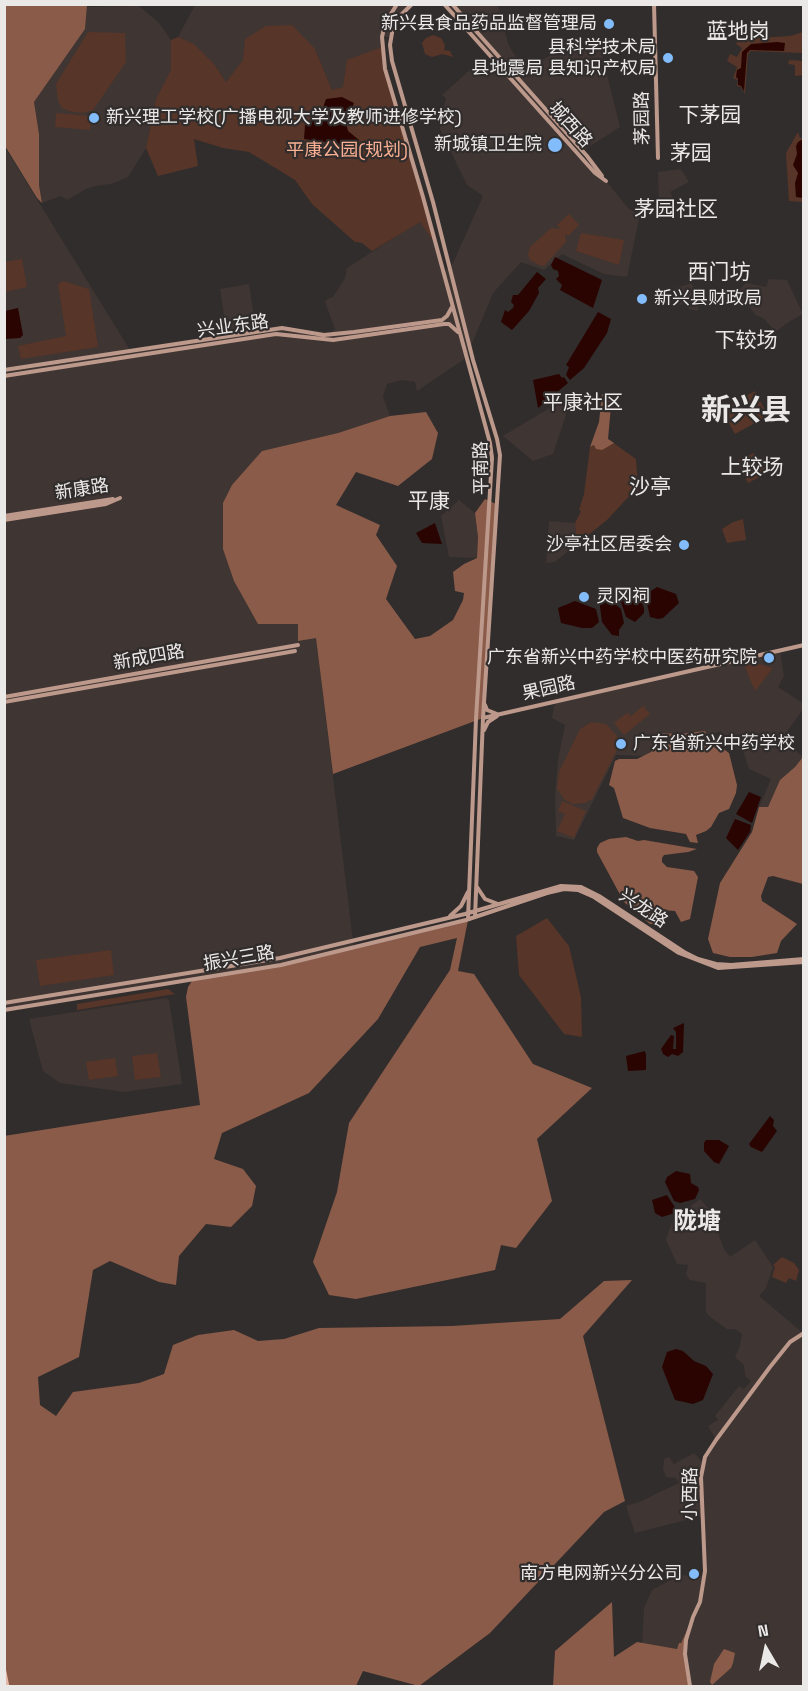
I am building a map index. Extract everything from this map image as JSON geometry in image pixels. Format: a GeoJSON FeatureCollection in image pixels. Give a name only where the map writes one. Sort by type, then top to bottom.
{"type":"FeatureCollection","features":[{"type":"Feature","properties":{"kind":"main road","name":"平南路"},"geometry":{"type":"LineString","coordinates":[[397,4],[385,24],[382,37],[385,69],[461,335],[492,458],[476,719],[468,919]]}},
{"type":"Feature","properties":{"kind":"main road","name":"平南路"},"geometry":{"type":"LineString","coordinates":[[412,4],[393,27],[390,45],[392,61],[433,202],[500,455],[484,698],[475,914]]}},
{"type":"Feature","properties":{"kind":"main road","name":"城西路"},"geometry":{"type":"LineString","coordinates":[[444,6],[595,173],[606,181],[587,156],[452,4]]}},
{"type":"Feature","properties":{"kind":"main road","name":"茅园路"},"geometry":{"type":"LineString","coordinates":[[654,4],[658,158]]}},
{"type":"Feature","properties":{"kind":"main road","name":"兴业东路"},"geometry":{"type":"LineString","coordinates":[[4,370],[282,328],[324,335],[354,333],[442,320],[452,306]]}},
{"type":"Feature","properties":{"kind":"main road","name":"兴业东路"},"geometry":{"type":"LineString","coordinates":[[4,376],[276,334],[333,340],[444,324],[453,327],[461,335]]}},
{"type":"Feature","properties":{"kind":"main road","name":"新康路"},"geometry":{"type":"LineString","coordinates":[[120,498],[106,504],[4,518],[120,498]]}},
{"type":"Feature","properties":{"kind":"main road","name":"新成四路"},"geometry":{"type":"LineString","coordinates":[[4,697],[298,645]]}},
{"type":"Feature","properties":{"kind":"main road","name":"果园路"},"geometry":{"type":"LineString","coordinates":[[476,719],[804,645]]}},
{"type":"Feature","properties":{"kind":"main road","name":"新成四路"},"geometry":{"type":"LineString","coordinates":[[4,702],[295,651]]}},
{"type":"Feature","properties":{"kind":"main road"},"geometry":{"type":"LineString","coordinates":[[484,698],[487,710],[501,714]]}},
{"type":"Feature","properties":{"kind":"main road"},"geometry":{"type":"LineString","coordinates":[[482,736],[488,722],[501,714]]}},
{"type":"Feature","properties":{"kind":"main road"},"geometry":{"type":"LineString","coordinates":[[445,918],[461,906],[470,884],[477,885],[484,899],[502,904]]}},
{"type":"Feature","properties":{"kind":"main road","name":"兴龙路"},"geometry":{"type":"LineString","coordinates":[[475,914],[561,886],[581,887],[698,959],[731,965],[804,960]]}},
{"type":"Feature","properties":{"kind":"main road","name":"兴龙路"},"geometry":{"type":"LineString","coordinates":[[469,913],[475,914],[557,890],[578,890],[594,897],[679,953],[718,969],[804,960]]}},
{"type":"Feature","properties":{"kind":"main road","name":"振兴三路"},"geometry":{"type":"LineString","coordinates":[[4,1003],[280,958],[469,913]]}},
{"type":"Feature","properties":{"kind":"main road","name":"振兴三路"},"geometry":{"type":"LineString","coordinates":[[4,1010],[281,966],[468,919],[475,914]]}},
{"type":"Feature","properties":{"kind":"main road"},"geometry":{"type":"LineString","coordinates":[[212,969],[214,977]]}},
{"type":"Feature","properties":{"kind":"main road","name":"小西路"},"geometry":{"type":"LineString","coordinates":[[690,1686],[685,1654],[686,1640],[700,1602],[705,1571],[702,1477],[705,1457],[770,1367],[790,1342],[804,1333]]}},
{"type":"Feature","properties":{"kind":"main road"},"geometry":{"type":"LineString","coordinates":[[4,1671],[7,1686]]}},
{"type":"Feature","properties":{"kind":"shaded area"},"geometry":{"type":"Polygon","coordinates":[[[5,5],[87,5],[85,29],[34,102],[39,134],[39,185],[42,203],[5,146],[5,5]]]}},
{"type":"Feature","properties":{"kind":"shaded area"},"geometry":{"type":"Polygon","coordinates":[[[195,5],[412,5],[398,20],[390,37],[382,37],[382,47],[343,88],[332,90],[315,49],[244,60],[226,82],[214,64],[194,45],[178,37],[195,5]]]}},
{"type":"Feature","properties":{"kind":"shaded area"},"geometry":{"type":"Polygon","coordinates":[[[444,5],[498,5],[508,44],[524,70],[560,50],[601,50],[620,127],[578,154],[606,181],[629,209],[640,214],[627,277],[604,274],[562,254],[544,270],[521,262],[493,293],[466,358],[417,391],[415,382],[402,380],[387,384],[383,397],[390,416],[338,433],[262,451],[316,638],[354,949],[288,963],[5,1009],[4,146],[130,350],[227,335],[220,289],[249,284],[253,311],[252,332],[282,328],[328,335],[335,329],[325,302],[333,297],[345,278],[347,268],[420,221],[436,245],[444,272],[453,263],[483,196],[467,185],[440,129],[446,98],[442,95],[471,69],[474,73],[492,59],[444,5]]]}},
{"type":"Feature","properties":{"kind":"shaded area","name":"新兴理工学校(广播电视大学及教师进修学校)"},"geometry":{"type":"Polygon","coordinates":[[[139,6],[159,23],[171,40],[172,60],[171,71],[156,99],[146,148],[128,177],[111,184],[86,189],[67,200],[61,196],[42,203],[39,185],[39,134],[34,102],[85,29],[86,7],[139,6]]]}},
{"type":"Feature","properties":{"kind":"shaded area"},"geometry":{"type":"Polygon","coordinates":[[[785,43],[784,51],[750,50],[747,53],[744,91],[738,85],[736,77],[737,70],[741,68],[742,52],[751,44],[785,43]]]}},
{"type":"Feature","properties":{"kind":"shaded area"},"geometry":{"type":"Polygon","coordinates":[[[342,97],[354,103],[346,123],[348,131],[359,140],[357,146],[345,148],[340,144],[304,139],[305,125],[320,116],[326,99],[342,97]]]}},
{"type":"Feature","properties":{"kind":"shaded area"},"geometry":{"type":"Polygon","coordinates":[[[804,139],[803,198],[796,197],[795,183],[798,173],[793,165],[797,154],[796,146],[804,139]]]}},
{"type":"Feature","properties":{"kind":"shaded area"},"geometry":{"type":"Polygon","coordinates":[[[681,169],[689,182],[670,192],[675,202],[659,209],[658,172],[681,169]]]}},
{"type":"Feature","properties":{"kind":"shaded area"},"geometry":{"type":"Polygon","coordinates":[[[555,257],[602,280],[593,308],[560,290],[562,285],[556,279],[559,276],[558,271],[551,265],[555,257]]]}},
{"type":"Feature","properties":{"kind":"shaded area"},"geometry":{"type":"Polygon","coordinates":[[[537,272],[546,279],[538,288],[539,293],[529,311],[512,330],[501,322],[505,310],[508,312],[513,308],[514,305],[511,302],[513,295],[518,295],[537,272]]]}},
{"type":"Feature","properties":{"kind":"shaded area"},"geometry":{"type":"Polygon","coordinates":[[[769,279],[787,280],[803,314],[776,332],[736,293],[746,283],[766,287],[769,279]]]}},
{"type":"Feature","properties":{"kind":"shaded area"},"geometry":{"type":"Polygon","coordinates":[[[692,283],[694,290],[702,291],[698,311],[689,309],[688,303],[679,305],[675,288],[692,283]]]}},
{"type":"Feature","properties":{"kind":"shaded area"},"geometry":{"type":"Polygon","coordinates":[[[18,308],[23,335],[20,338],[5,339],[5,311],[18,308]]]}},
{"type":"Feature","properties":{"kind":"shaded area"},"geometry":{"type":"Polygon","coordinates":[[[598,312],[611,319],[607,333],[584,368],[570,380],[566,375],[569,367],[566,365],[598,312]]]}},
{"type":"Feature","properties":{"kind":"shaded area"},"geometry":{"type":"Polygon","coordinates":[[[559,374],[568,383],[538,408],[533,380],[559,374]]]}},
{"type":"Feature","properties":{"kind":"shaded area"},"geometry":{"type":"Polygon","coordinates":[[[577,389],[573,394],[553,454],[533,461],[503,436],[558,403],[577,389]]]}},
{"type":"Feature","properties":{"kind":"shaded area"},"geometry":{"type":"Polygon","coordinates":[[[602,394],[612,395],[608,439],[614,443],[602,450],[596,449],[594,445],[590,447],[599,422],[602,394]]]}},
{"type":"Feature","properties":{"kind":"shaded area"},"geometry":{"type":"Polygon","coordinates":[[[426,412],[438,433],[432,459],[398,486],[356,472],[336,505],[380,525],[376,535],[397,566],[386,599],[415,639],[430,636],[453,620],[464,593],[455,591],[453,572],[477,558],[478,537],[475,513],[485,499],[496,504],[483,718],[333,774],[316,638],[298,641],[298,624],[258,624],[234,581],[223,549],[223,503],[232,485],[262,451],[338,433],[390,416],[426,412]]]}},
{"type":"Feature","properties":{"kind":"shaded area"},"geometry":{"type":"Polygon","coordinates":[[[459,500],[475,513],[478,537],[477,558],[449,557],[441,516],[459,500]]]}},
{"type":"Feature","properties":{"kind":"shaded area"},"geometry":{"type":"Polygon","coordinates":[[[549,521],[575,523],[577,544],[555,562],[546,563],[549,521]]]}},
{"type":"Feature","properties":{"kind":"shaded area"},"geometry":{"type":"Polygon","coordinates":[[[435,523],[442,544],[422,543],[416,533],[435,523]]]}},
{"type":"Feature","properties":{"kind":"shaded area"},"geometry":{"type":"Polygon","coordinates":[[[657,587],[676,594],[679,603],[663,618],[658,619],[650,617],[647,603],[648,593],[657,587]]]}},
{"type":"Feature","properties":{"kind":"shaded area"},"geometry":{"type":"Polygon","coordinates":[[[628,594],[640,599],[644,608],[644,613],[635,622],[626,617],[621,602],[622,597],[628,594]]]}},
{"type":"Feature","properties":{"kind":"shaded area"},"geometry":{"type":"Polygon","coordinates":[[[607,600],[621,609],[624,623],[619,630],[619,636],[612,635],[602,622],[600,604],[607,600]]]}},
{"type":"Feature","properties":{"kind":"shaded area"},"geometry":{"type":"Polygon","coordinates":[[[575,601],[596,609],[599,622],[592,628],[561,623],[558,608],[575,601]]]}},
{"type":"Feature","properties":{"kind":"shaded area","name":"广东省新兴中药学校"},"geometry":{"type":"Polygon","coordinates":[[[780,650],[784,676],[778,687],[803,703],[803,709],[786,733],[787,743],[803,757],[780,780],[768,807],[759,807],[771,779],[749,769],[743,750],[724,746],[721,731],[646,756],[616,755],[574,840],[556,836],[555,795],[558,760],[565,725],[552,718],[555,702],[780,650]]]}},
{"type":"Feature","properties":{"kind":"shaded area"},"geometry":{"type":"Polygon","coordinates":[[[705,731],[708,739],[720,741],[722,748],[729,753],[737,785],[729,809],[719,813],[706,831],[696,835],[698,843],[690,842],[686,834],[650,828],[623,818],[614,788],[609,785],[615,761],[637,759],[651,752],[654,748],[656,733],[680,734],[705,731]]]}},
{"type":"Feature","properties":{"kind":"shaded area"},"geometry":{"type":"Polygon","coordinates":[[[803,757],[803,884],[773,876],[768,877],[761,896],[762,901],[797,924],[781,941],[777,953],[752,957],[730,957],[713,953],[708,939],[720,883],[752,832],[759,807],[768,807],[780,780],[803,757]]]}},
{"type":"Feature","properties":{"kind":"shaded area"},"geometry":{"type":"Polygon","coordinates":[[[749,792],[761,797],[752,823],[736,814],[749,792]]]}},
{"type":"Feature","properties":{"kind":"shaded area"},"geometry":{"type":"Polygon","coordinates":[[[735,819],[751,825],[750,832],[738,850],[726,838],[735,819]]]}},
{"type":"Feature","properties":{"kind":"shaded area"},"geometry":{"type":"Polygon","coordinates":[[[626,837],[638,841],[697,849],[664,855],[662,858],[662,862],[667,867],[694,871],[698,877],[690,919],[681,922],[675,911],[663,910],[658,913],[653,924],[650,924],[624,902],[597,848],[600,843],[609,839],[626,837]]]}},
{"type":"Feature","properties":{"kind":"shaded area"},"geometry":{"type":"Polygon","coordinates":[[[468,920],[458,971],[474,974],[533,1064],[592,1088],[537,1139],[552,1201],[516,1248],[501,1245],[495,1270],[356,1299],[329,1295],[313,1262],[337,1192],[349,1123],[450,970],[457,938],[420,947],[378,1019],[309,1093],[222,1133],[214,1159],[243,1169],[256,1186],[252,1206],[231,1227],[206,1224],[179,1256],[176,1285],[159,1282],[110,1261],[93,1270],[79,1357],[38,1377],[40,1405],[56,1416],[73,1392],[139,1383],[164,1374],[173,1345],[198,1335],[234,1330],[258,1341],[284,1339],[319,1328],[452,1326],[560,1319],[604,1281],[632,1280],[583,1336],[625,1501],[604,1512],[490,1633],[419,1686],[363,1671],[356,1686],[6,1686],[4,1675],[4,1136],[200,1105],[186,997],[192,981],[288,963],[468,920]]]}},
{"type":"Feature","properties":{"kind":"shaded area"},"geometry":{"type":"Polygon","coordinates":[[[166,998],[169,1000],[182,1084],[124,1092],[60,1083],[43,1071],[29,1019],[166,998]]]}},
{"type":"Feature","properties":{"kind":"shaded area"},"geometry":{"type":"Polygon","coordinates":[[[684,1023],[683,1052],[678,1056],[672,1054],[668,1057],[661,1049],[671,1035],[674,1036],[673,1049],[676,1049],[676,1032],[673,1028],[684,1023]]]}},
{"type":"Feature","properties":{"kind":"shaded area"},"geometry":{"type":"Polygon","coordinates":[[[645,1051],[646,1070],[628,1071],[626,1056],[645,1051]]]}},
{"type":"Feature","properties":{"kind":"shaded area"},"geometry":{"type":"Polygon","coordinates":[[[770,1116],[774,1120],[773,1126],[777,1131],[762,1152],[749,1144],[770,1116]]]}},
{"type":"Feature","properties":{"kind":"shaded area"},"geometry":{"type":"Polygon","coordinates":[[[706,1140],[719,1140],[729,1146],[719,1164],[704,1151],[706,1140]]]}},
{"type":"Feature","properties":{"kind":"shaded area"},"geometry":{"type":"Polygon","coordinates":[[[676,1171],[690,1174],[691,1183],[699,1190],[695,1199],[680,1203],[674,1201],[665,1182],[667,1177],[676,1171]]]}},
{"type":"Feature","properties":{"kind":"shaded area"},"geometry":{"type":"Polygon","coordinates":[[[667,1195],[678,1212],[662,1217],[655,1213],[652,1200],[667,1195]]]}},
{"type":"Feature","properties":{"kind":"shaded area"},"geometry":{"type":"Polygon","coordinates":[[[700,1199],[717,1218],[715,1224],[724,1249],[730,1257],[755,1240],[773,1267],[766,1288],[759,1296],[803,1333],[803,1686],[690,1686],[685,1654],[689,1625],[678,1649],[642,1644],[644,1608],[652,1590],[680,1575],[704,1576],[702,1516],[635,1533],[626,1506],[679,1483],[676,1478],[666,1477],[663,1469],[664,1459],[669,1457],[674,1464],[694,1453],[702,1462],[716,1440],[708,1426],[718,1420],[715,1416],[739,1386],[744,1389],[751,1381],[745,1376],[744,1365],[735,1357],[742,1334],[735,1329],[727,1329],[709,1316],[706,1312],[706,1283],[690,1280],[686,1275],[688,1265],[677,1264],[666,1240],[673,1219],[700,1199]]]}},
{"type":"Feature","properties":{"kind":"shaded area"},"geometry":{"type":"Polygon","coordinates":[[[676,1349],[706,1366],[713,1374],[703,1400],[693,1404],[675,1400],[662,1367],[667,1352],[676,1349]]]}},
{"type":"Feature","properties":{"kind":"shaded area"},"geometry":{"type":"Polygon","coordinates":[[[612,1602],[614,1657],[637,1642],[677,1649],[693,1617],[685,1654],[690,1686],[553,1686],[555,1651],[612,1602]]]}},
{"type":"Feature","properties":{"kind":"shaded area"},"geometry":{"type":"Polygon","coordinates":[[[724,1649],[735,1653],[733,1663],[731,1668],[712,1685],[710,1682],[714,1664],[724,1649]]]}},
{"type":"Feature","properties":{"kind":"green space","name":"平康公园(规划)"},"geometry":{"type":"Polygon","coordinates":[[[292,25],[315,49],[332,90],[343,87],[347,60],[382,47],[385,69],[436,245],[420,222],[372,251],[362,243],[355,242],[312,204],[295,180],[249,152],[223,148],[194,139],[198,166],[158,176],[146,148],[156,99],[171,70],[171,40],[178,37],[194,44],[214,64],[226,82],[243,60],[245,39],[266,26],[292,25]]]}},
{"type":"Feature","properties":{"kind":"green space"},"geometry":{"type":"Polygon","coordinates":[[[88,32],[125,33],[126,62],[93,110],[83,113],[72,112],[62,108],[58,101],[56,84],[88,32]]]}},
{"type":"Feature","properties":{"kind":"green space"},"geometry":{"type":"Polygon","coordinates":[[[803,32],[804,75],[795,76],[795,65],[788,64],[789,60],[803,61],[803,53],[751,51],[748,54],[745,94],[741,87],[737,86],[738,80],[733,78],[737,67],[727,61],[730,54],[737,57],[742,48],[736,44],[739,39],[790,36],[803,32]]]}},
{"type":"Feature","properties":{"kind":"green space"},"geometry":{"type":"Polygon","coordinates":[[[433,35],[441,38],[445,45],[444,50],[450,51],[453,57],[442,54],[432,57],[425,54],[422,43],[433,35]]]}},
{"type":"Feature","properties":{"kind":"green space"},"geometry":{"type":"Polygon","coordinates":[[[56,113],[91,116],[90,130],[55,127],[56,113]]]}},
{"type":"Feature","properties":{"kind":"green space"},"geometry":{"type":"Polygon","coordinates":[[[798,132],[800,138],[803,138],[803,202],[789,201],[786,153],[798,132]]]}},
{"type":"Feature","properties":{"kind":"green space"},"geometry":{"type":"Polygon","coordinates":[[[569,214],[579,225],[568,236],[565,234],[566,242],[544,266],[530,260],[528,254],[530,247],[551,228],[560,229],[557,225],[569,214]]]}},
{"type":"Feature","properties":{"kind":"green space"},"geometry":{"type":"Polygon","coordinates":[[[581,233],[624,240],[619,265],[576,251],[581,233]]]}},
{"type":"Feature","properties":{"kind":"green space"},"geometry":{"type":"Polygon","coordinates":[[[22,259],[27,287],[5,292],[5,262],[22,259]]]}},
{"type":"Feature","properties":{"kind":"green space"},"geometry":{"type":"Polygon","coordinates":[[[63,281],[89,289],[98,347],[21,359],[18,346],[66,336],[58,284],[63,281]]]}},
{"type":"Feature","properties":{"kind":"green space"},"geometry":{"type":"Polygon","coordinates":[[[755,391],[768,416],[735,434],[721,409],[755,391]]]}},
{"type":"Feature","properties":{"kind":"green space"},"geometry":{"type":"Polygon","coordinates":[[[608,439],[636,459],[639,499],[634,491],[607,520],[577,544],[575,523],[581,511],[579,510],[584,494],[590,447],[608,439]]]}},
{"type":"Feature","properties":{"kind":"green space"},"geometry":{"type":"Polygon","coordinates":[[[754,453],[757,460],[763,457],[771,471],[748,483],[737,461],[754,453]]]}},
{"type":"Feature","properties":{"kind":"green space"},"geometry":{"type":"Polygon","coordinates":[[[743,519],[746,540],[727,543],[722,529],[743,519]]]}},
{"type":"Feature","properties":{"kind":"green space"},"geometry":{"type":"Polygon","coordinates":[[[752,662],[773,668],[755,691],[745,667],[752,662]]]}},
{"type":"Feature","properties":{"kind":"green space"},"geometry":{"type":"Polygon","coordinates":[[[643,706],[650,714],[624,735],[614,723],[627,713],[631,716],[643,706]]]}},
{"type":"Feature","properties":{"kind":"green space"},"geometry":{"type":"Polygon","coordinates":[[[592,722],[606,724],[617,736],[616,752],[592,799],[585,803],[572,804],[565,800],[557,789],[559,772],[580,729],[592,722]]]}},
{"type":"Feature","properties":{"kind":"green space"},"geometry":{"type":"Polygon","coordinates":[[[562,801],[586,811],[574,838],[557,831],[565,814],[558,811],[562,801]]]}},
{"type":"Feature","properties":{"kind":"green space"},"geometry":{"type":"Polygon","coordinates":[[[547,918],[569,946],[581,997],[582,1037],[564,1034],[519,975],[516,936],[547,918]]]}},
{"type":"Feature","properties":{"kind":"green space"},"geometry":{"type":"Polygon","coordinates":[[[111,950],[114,975],[40,986],[36,960],[111,950]]]}},
{"type":"Feature","properties":{"kind":"green space"},"geometry":{"type":"Polygon","coordinates":[[[168,989],[175,994],[77,1010],[77,1004],[168,989]]]}},
{"type":"Feature","properties":{"kind":"green space"},"geometry":{"type":"Polygon","coordinates":[[[157,1053],[161,1077],[135,1080],[132,1056],[157,1053]]]}},
{"type":"Feature","properties":{"kind":"green space"},"geometry":{"type":"Polygon","coordinates":[[[115,1058],[118,1076],[89,1080],[86,1062],[115,1058]]]}},
{"type":"Feature","properties":{"kind":"green space"},"geometry":{"type":"Polygon","coordinates":[[[782,1257],[794,1263],[799,1270],[796,1281],[789,1278],[786,1283],[772,1277],[775,1267],[773,1265],[782,1257]]]}},
{"type":"Feature","properties":{"kind":"place","name":"新兴县食品药品监督管理局"},"geometry":{"type":"Point","coordinates":[609,24]}},
{"type":"Feature","properties":{"kind":"place","name":"县科学技术局 县地震局 县知识产权局"},"geometry":{"type":"Point","coordinates":[668,58]}},
{"type":"Feature","properties":{"kind":"place","name":"新兴理工学校(广播电视大学及教师进修学校)"},"geometry":{"type":"Point","coordinates":[94,118]}},
{"type":"Feature","properties":{"kind":"place","name":"新城镇卫生院"},"geometry":{"type":"Point","coordinates":[555,145]}},
{"type":"Feature","properties":{"kind":"place","name":"新兴县财政局"},"geometry":{"type":"Point","coordinates":[642,299]}},
{"type":"Feature","properties":{"kind":"place","name":"沙亭社区居委会"},"geometry":{"type":"Point","coordinates":[684,545]}},
{"type":"Feature","properties":{"kind":"place","name":"灵冈祠"},"geometry":{"type":"Point","coordinates":[584,597]}},
{"type":"Feature","properties":{"kind":"place","name":"广东省新兴中药学校中医药研究院"},"geometry":{"type":"Point","coordinates":[769,658]}},
{"type":"Feature","properties":{"kind":"place","name":"广东省新兴中药学校"},"geometry":{"type":"Point","coordinates":[621,744]}},
{"type":"Feature","properties":{"kind":"place","name":"南方电网新兴分公司"},"geometry":{"type":"Point","coordinates":[694,1574]}},
{"type":"Feature","properties":{"kind":"district","name":"蓝地岗"},"geometry":{"type":"Point","coordinates":[738,32]}},
{"type":"Feature","properties":{"kind":"district","name":"下茅园"},"geometry":{"type":"Point","coordinates":[710,116]}},
{"type":"Feature","properties":{"kind":"district","name":"茅园"},"geometry":{"type":"Point","coordinates":[691,154]}},
{"type":"Feature","properties":{"kind":"district","name":"茅园社区"},"geometry":{"type":"Point","coordinates":[676,210]}},
{"type":"Feature","properties":{"kind":"district","name":"西门坊"},"geometry":{"type":"Point","coordinates":[719,273]}},
{"type":"Feature","properties":{"kind":"district","name":"下较场"},"geometry":{"type":"Point","coordinates":[746,341]}},
{"type":"Feature","properties":{"kind":"district","name":"平康社区"},"geometry":{"type":"Point","coordinates":[583,404]}},
{"type":"Feature","properties":{"kind":"district","name":"新兴县"},"geometry":{"type":"Point","coordinates":[746,412]}},
{"type":"Feature","properties":{"kind":"district","name":"上较场"},"geometry":{"type":"Point","coordinates":[752,468]}},
{"type":"Feature","properties":{"kind":"district","name":"沙亭"},"geometry":{"type":"Point","coordinates":[650,488]}},
{"type":"Feature","properties":{"kind":"district","name":"平康"},"geometry":{"type":"Point","coordinates":[429,502]}},
{"type":"Feature","properties":{"kind":"district","name":"陇塘"},"geometry":{"type":"Point","coordinates":[697,1222]}}]}
